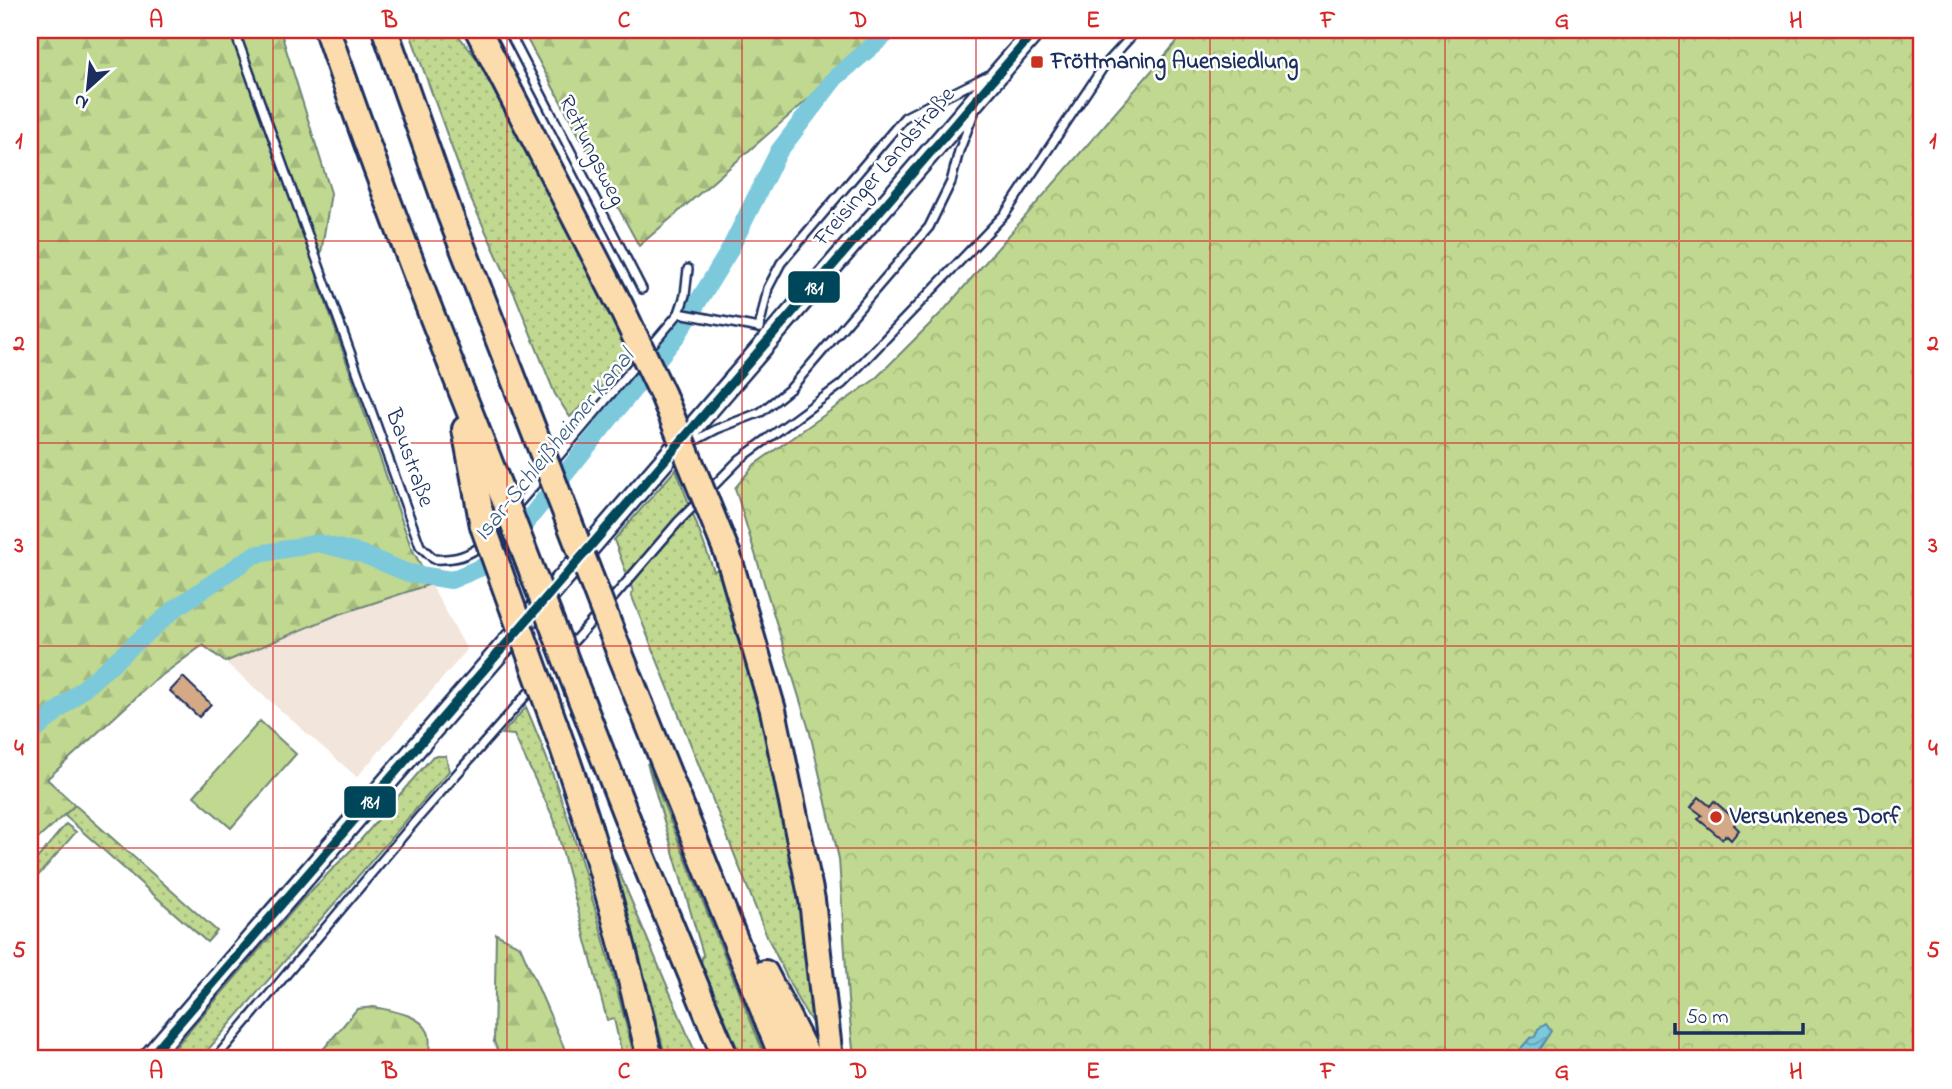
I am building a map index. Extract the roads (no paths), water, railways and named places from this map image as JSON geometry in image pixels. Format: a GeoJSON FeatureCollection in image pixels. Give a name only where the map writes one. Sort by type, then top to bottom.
{"type":"FeatureCollection","features":[{"type":"Feature","properties":{"kind":"highway"},"geometry":{"type":"LineString","coordinates":[[327,30],[454,373],[555,725],[602,877],[650,1059]]}},
{"type":"Feature","properties":{"kind":"highway"},"geometry":{"type":"LineString","coordinates":[[385,30],[450,215],[783,1059]]}},
{"type":"Feature","properties":{"kind":"highway"},"geometry":{"type":"LineString","coordinates":[[478,30],[620,305],[668,407],[728,555],[774,710],[812,900],[830,1059]]}},
{"type":"Feature","properties":{"kind":"highway"},"geometry":{"type":"LineString","coordinates":[[454,373],[496,521],[580,696],[638,846],[726,1059]]}},
{"type":"Feature","properties":{"kind":"highway"},"geometry":{"type":"LineString","coordinates":[[707,870],[733,897],[772,989],[809,1059]]}},
{"type":"Feature","properties":{"kind":"main road","name":"Freisinger Landstraße"},"geometry":{"type":"LineString","coordinates":[[148,1059],[671,453],[764,333],[1036,30]]}},
{"type":"Feature","properties":{"kind":"lane","name":"Baustraße"},"geometry":{"type":"LineString","coordinates":[[234,30],[420,546],[434,559],[455,560],[485,544],[496,521],[682,314],[688,269]]}},
{"type":"Feature","properties":{"kind":"lane","name":"Rettungsweg"},"geometry":{"type":"LineString","coordinates":[[508,30],[642,289]]}},
{"type":"Feature","properties":{"kind":"lane"},"geometry":{"type":"LineString","coordinates":[[556,661],[678,522],[740,459],[842,384],[1005,214],[1104,66],[1137,30]]}},
{"type":"Feature","properties":{"kind":"lane"},"geometry":{"type":"LineString","coordinates":[[682,314],[713,319],[764,333],[768,288],[781,262],[905,117],[1004,68]]}},
{"type":"Feature","properties":{"kind":"lane"},"geometry":{"type":"LineString","coordinates":[[671,453],[717,429],[761,412],[799,377],[929,227],[951,182],[959,151],[984,90]]}},
{"type":"Feature","properties":{"kind":"lane"},"geometry":{"type":"LineString","coordinates":[[215,1059],[418,818],[547,672]]}},
{"type":"Feature","properties":{"kind":"water"},"geometry":{"type":"Polygon","coordinates":[[[1546,1024],[1551,1031],[1533,1059],[1522,1059],[1516,1054],[1530,1038],[1535,1037],[1538,1029],[1546,1024]]]}},
{"type":"Feature","properties":{"kind":"waterway","name":"Isar-Schleißheimer Kanal"},"geometry":{"type":"LineString","coordinates":[[30,735],[177,607],[254,555],[318,543],[362,554],[408,573],[451,580],[494,562],[678,334],[728,253],[779,151],[835,78],[891,30]]}},
{"type":"Feature","properties":{"kind":"place","name":"Fröttmaning Auensiedlung"},"geometry":{"type":"Point","coordinates":[1037,62]}},
{"type":"Feature","properties":{"kind":"place","name":"Versunkenes Dorf"},"geometry":{"type":"Point","coordinates":[1716,817]}}]}
